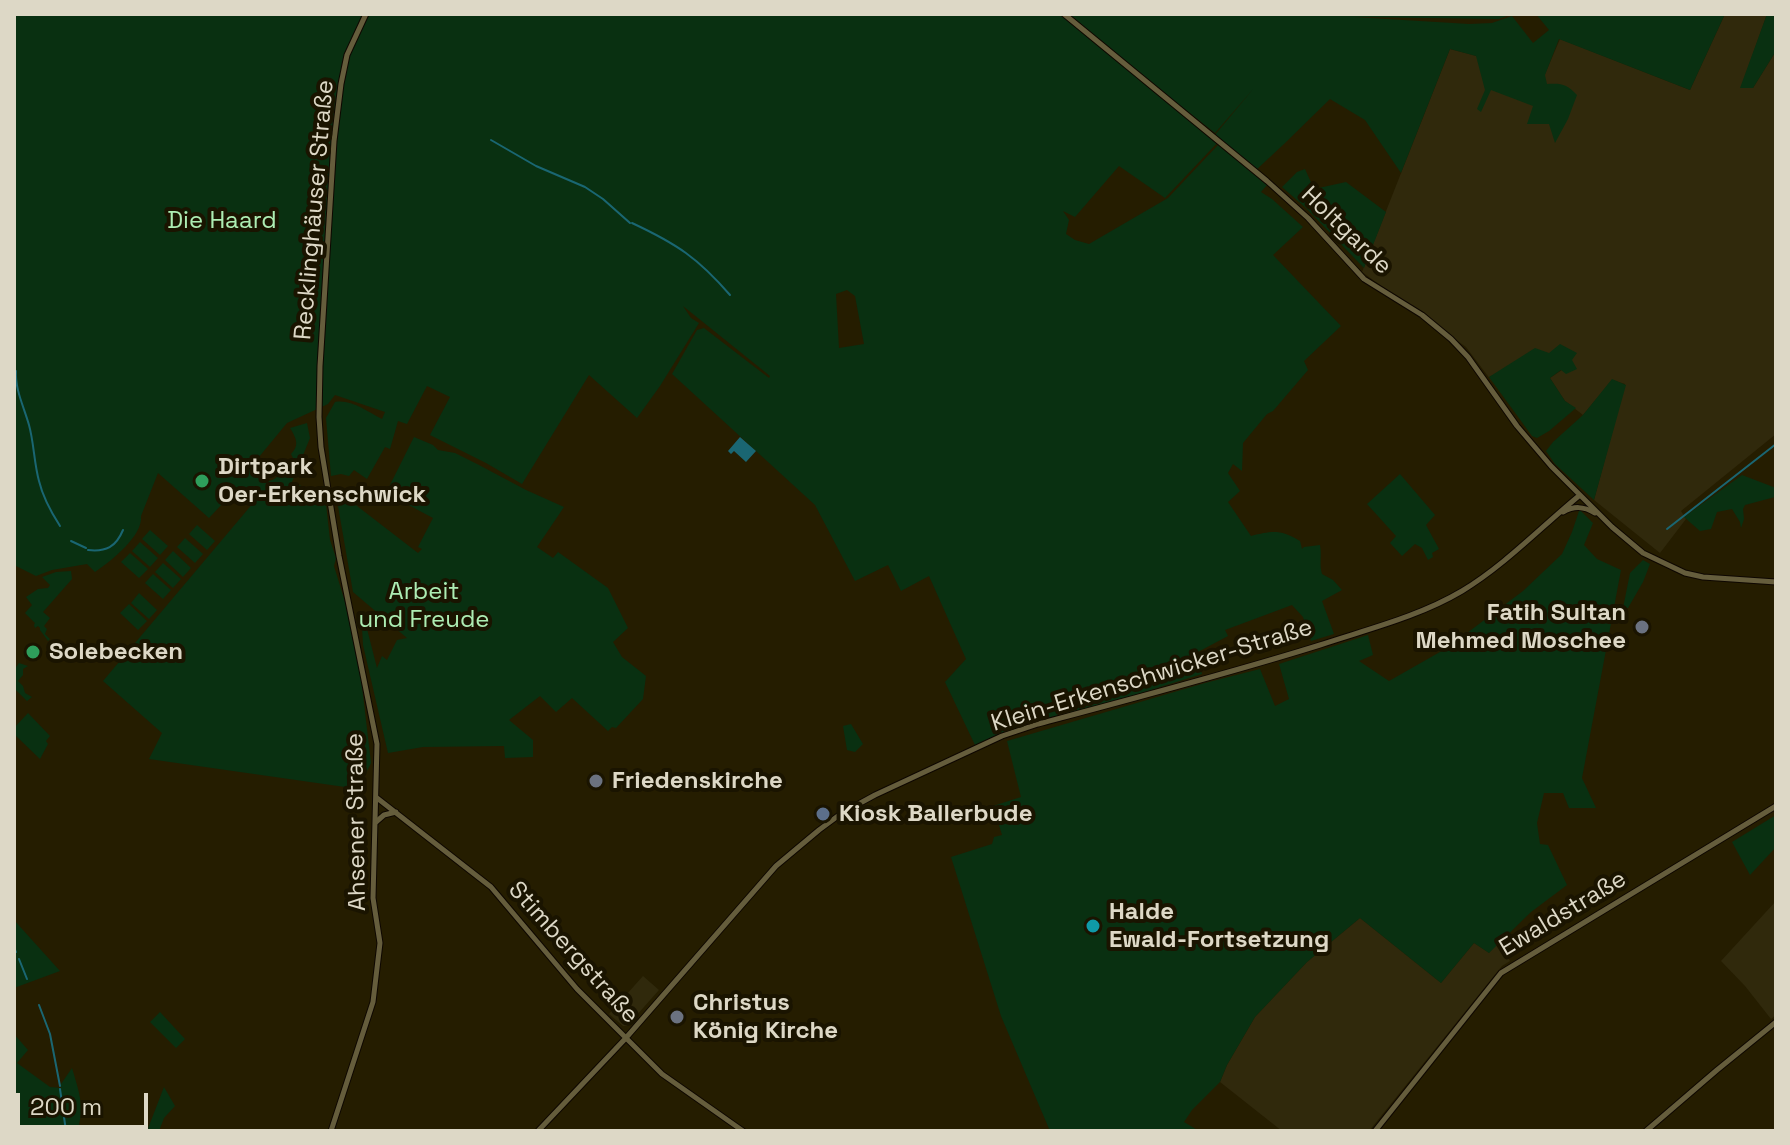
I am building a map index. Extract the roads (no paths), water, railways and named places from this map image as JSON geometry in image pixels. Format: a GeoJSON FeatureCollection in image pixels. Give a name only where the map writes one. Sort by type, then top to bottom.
{"type":"FeatureCollection","features":[{"type":"Feature","properties":{"kind":"street","name":"Recklinghäuser Straße"},"geometry":{"type":"LineString","coordinates":[[320,366],[334,141],[341,84],[347,55],[366,14]]}},
{"type":"Feature","properties":{"kind":"street","name":"Holtgarde"},"geometry":{"type":"LineString","coordinates":[[1064,14],[1267,181],[1308,218],[1364,279],[1422,315],[1451,339],[1536,450],[1602,517],[1643,553],[1685,573],[1703,577],[1776,582]]}},
{"type":"Feature","properties":{"kind":"street","name":"Ahsener Straße"},"geometry":{"type":"LineString","coordinates":[[320,366],[321,447],[339,556],[376,737],[373,898],[380,943],[373,1002],[331,1131]]}},
{"type":"Feature","properties":{"kind":"street","name":"Klein-Erkenschwicker-Straße"},"geometry":{"type":"LineString","coordinates":[[1558,515],[1582,497]]}},
{"type":"Feature","properties":{"kind":"street","name":"Klein-Erkenschwicker-Straße"},"geometry":{"type":"LineString","coordinates":[[538,1131],[625,1039],[776,866],[842,813],[1002,736],[1271,660],[1426,609],[1482,577],[1582,497]]}},
{"type":"Feature","properties":{"kind":"street"},"geometry":{"type":"LineString","coordinates":[[1570,508],[1582,507],[1602,517]]}},
{"type":"Feature","properties":{"kind":"street","name":"Stimbergstraße"},"geometry":{"type":"LineString","coordinates":[[377,798],[491,887],[566,976],[667,1079],[743,1131]]}},
{"type":"Feature","properties":{"kind":"street","name":"Ewaldstraße"},"geometry":{"type":"LineString","coordinates":[[1375,1131],[1505,969],[1776,806]]}},
{"type":"Feature","properties":{"kind":"street"},"geometry":{"type":"LineString","coordinates":[[376,822],[384,815],[396,812]]}},
{"type":"Feature","properties":{"kind":"street"},"geometry":{"type":"LineString","coordinates":[[1646,1131],[1776,1022]]}},
{"type":"Feature","properties":{"kind":"water"},"geometry":{"type":"Polygon","coordinates":[[[740,437],[756,451],[746,462],[734,451],[731,454],[728,451],[740,437]]]}},
{"type":"Feature","properties":{"kind":"waterway"},"geometry":{"type":"LineString","coordinates":[[491,140],[536,166],[585,187],[630,223]]}},
{"type":"Feature","properties":{"kind":"waterway"},"geometry":{"type":"LineString","coordinates":[[632,223],[686,253],[730,295]]}},
{"type":"Feature","properties":{"kind":"waterway"},"geometry":{"type":"LineString","coordinates":[[16,371],[41,487],[60,526]]}},
{"type":"Feature","properties":{"kind":"waterway"},"geometry":{"type":"LineString","coordinates":[[1667,529],[1776,444]]}},
{"type":"Feature","properties":{"kind":"waterway"},"geometry":{"type":"LineString","coordinates":[[88,550],[110,547],[123,530]]}},
{"type":"Feature","properties":{"kind":"waterway"},"geometry":{"type":"LineString","coordinates":[[71,541],[86,548]]}},
{"type":"Feature","properties":{"kind":"waterway"},"geometry":{"type":"LineString","coordinates":[[14,947],[16,952]]}},
{"type":"Feature","properties":{"kind":"waterway"},"geometry":{"type":"LineString","coordinates":[[19,959],[27,979]]}},
{"type":"Feature","properties":{"kind":"waterway"},"geometry":{"type":"LineString","coordinates":[[39,1005],[50,1034],[60,1086]]}},
{"type":"Feature","properties":{"kind":"waterway"},"geometry":{"type":"LineString","coordinates":[[60,1089],[66,1131]]}},
{"type":"Feature","properties":{"kind":"place","name":"Dirtpark Oer-Erkenschwick"},"geometry":{"type":"Point","coordinates":[202,481]}},
{"type":"Feature","properties":{"kind":"place","name":"Fatih Sultan Mehmed Moschee"},"geometry":{"type":"Point","coordinates":[1642,627]}},
{"type":"Feature","properties":{"kind":"place","name":"Solebecken"},"geometry":{"type":"Point","coordinates":[33,652]}},
{"type":"Feature","properties":{"kind":"place","name":"Friedenskirche"},"geometry":{"type":"Point","coordinates":[596,781]}},
{"type":"Feature","properties":{"kind":"place","name":"Kiosk Ballerbude"},"geometry":{"type":"Point","coordinates":[823,814]}},
{"type":"Feature","properties":{"kind":"place","name":"Halde Ewald-Fortsetzung"},"geometry":{"type":"Point","coordinates":[1093,926]}},
{"type":"Feature","properties":{"kind":"place","name":"Christus König Kirche"},"geometry":{"type":"Point","coordinates":[677,1017]}},
{"type":"Feature","properties":{"kind":"park label","name":"Die Haard"},"geometry":{"type":"Point","coordinates":[222,221]}},
{"type":"Feature","properties":{"kind":"park label","name":"Arbeit und Freude"},"geometry":{"type":"Point","coordinates":[424,606]}}]}
